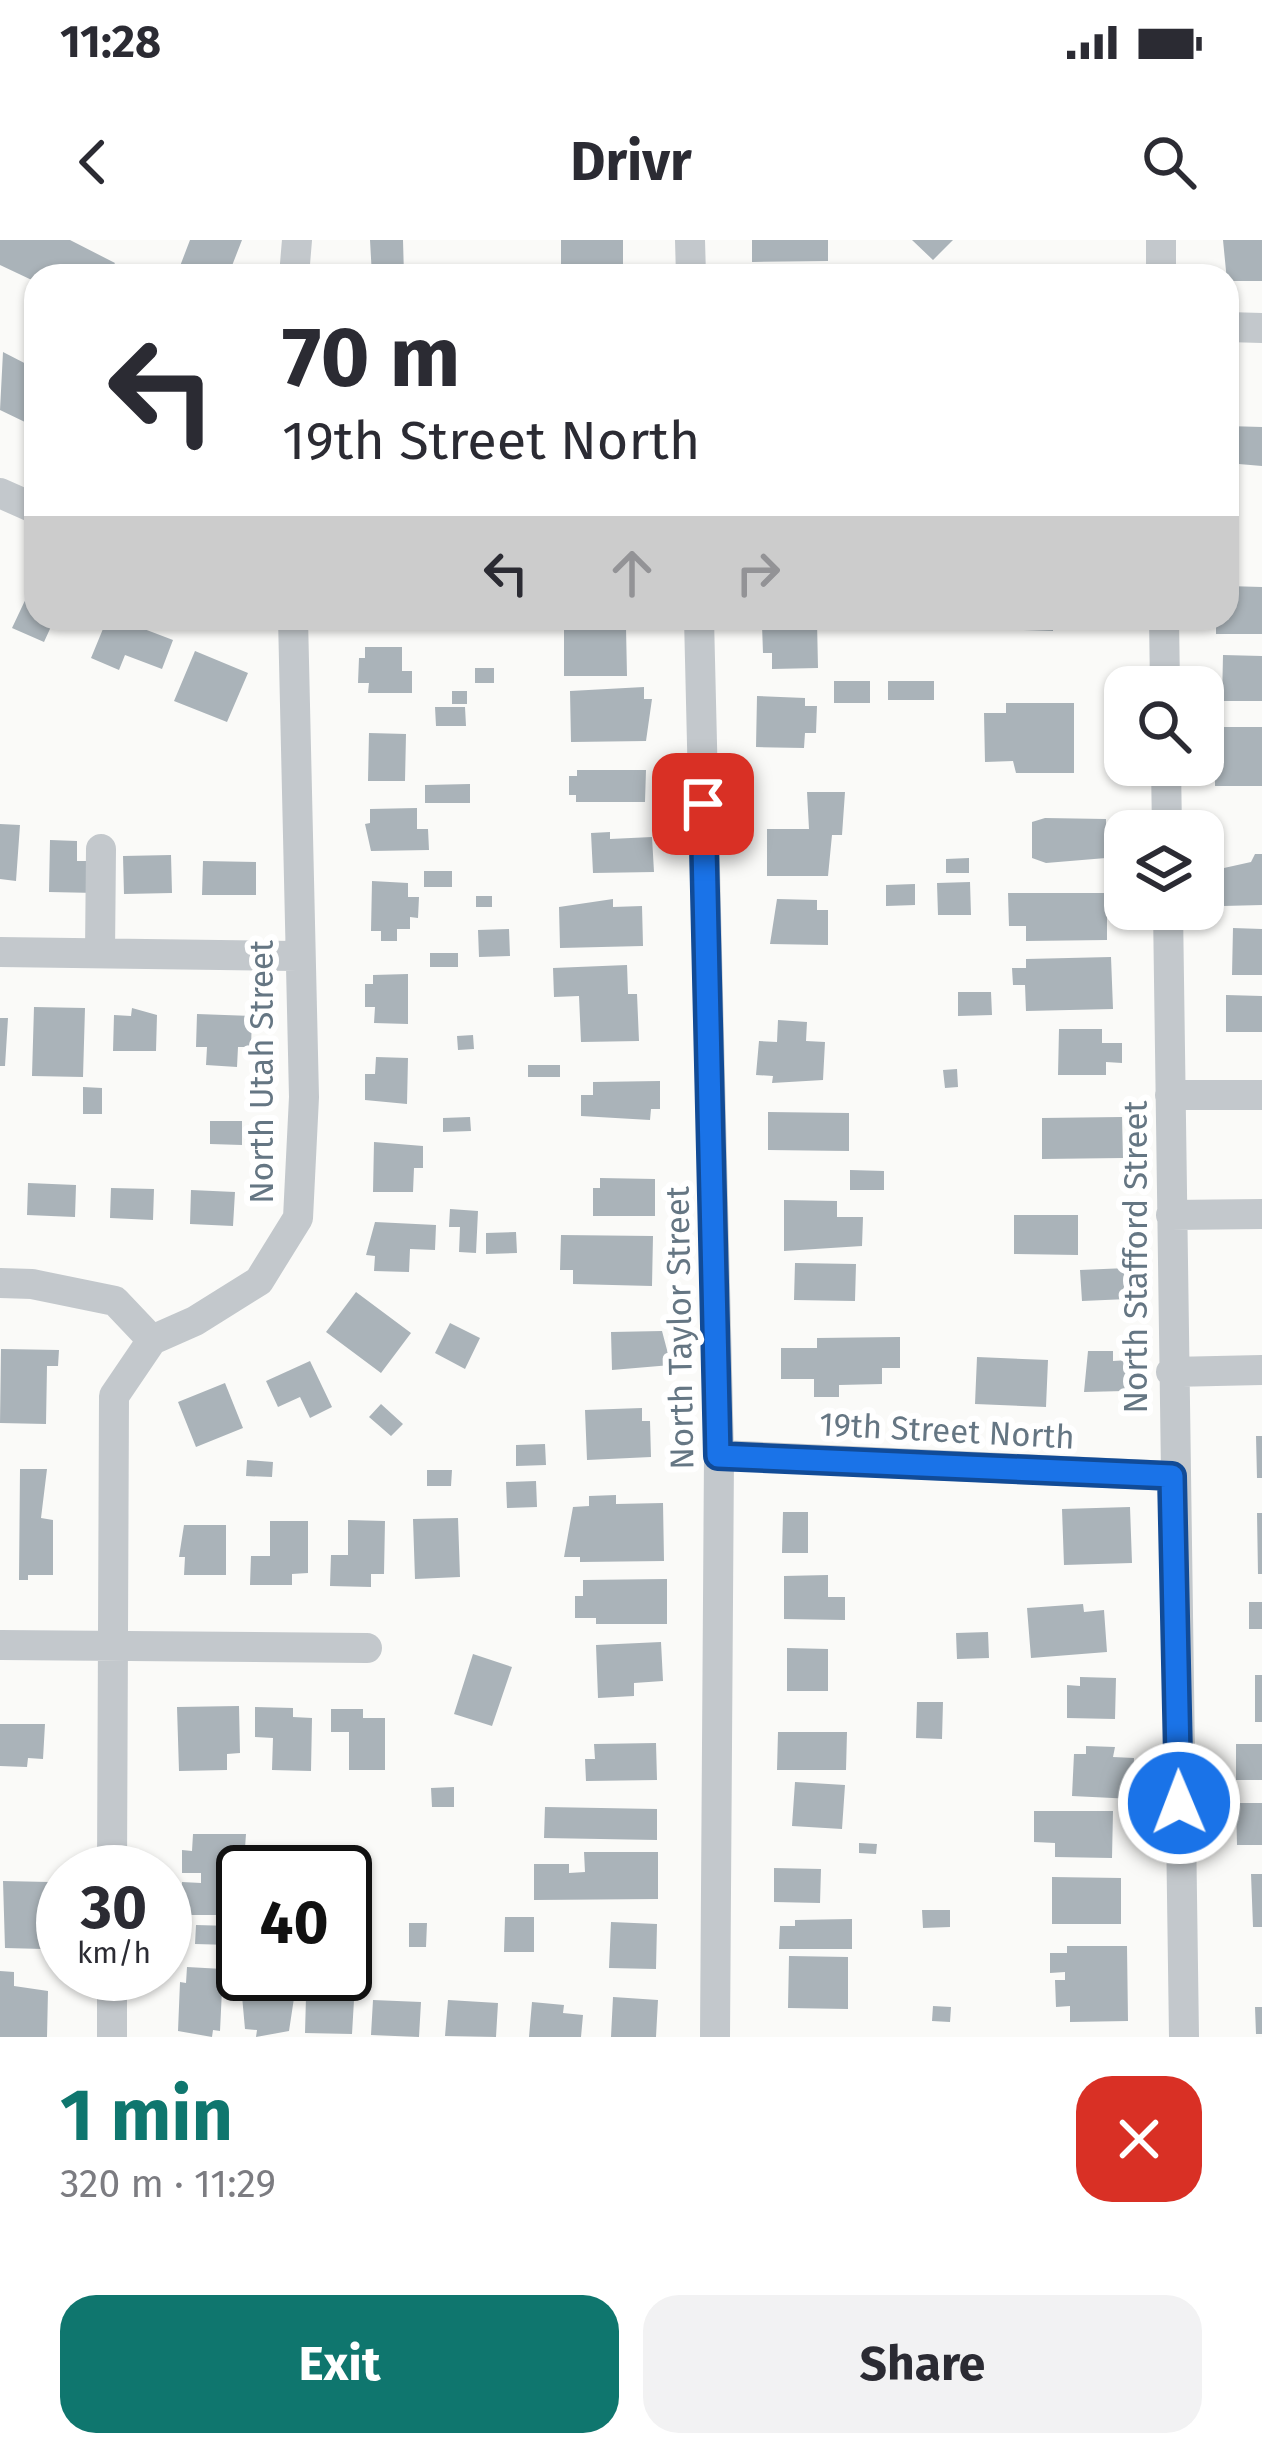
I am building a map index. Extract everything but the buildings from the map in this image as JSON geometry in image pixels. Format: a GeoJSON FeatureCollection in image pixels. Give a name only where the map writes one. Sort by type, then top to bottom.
{"type":"FeatureCollection","features":[{"type":"Feature","properties":{"kind":"street","name":"North Utah Street"},"geometry":{"type":"LineString","coordinates":[[112,1845],[113,1396],[152,1340],[195,1321],[259,1282],[298,1218],[304,1097],[293,630]]}},
{"type":"Feature","properties":{"kind":"street","name":"North Taylor Street"},"geometry":{"type":"LineString","coordinates":[[699,630],[718,1456],[715,2037]]}},
{"type":"Feature","properties":{"kind":"street"},"geometry":{"type":"LineString","coordinates":[[1164,630],[1165,666]]}},
{"type":"Feature","properties":{"kind":"street"},"geometry":{"type":"LineString","coordinates":[[100,953],[101,849]]}},
{"type":"Feature","properties":{"kind":"street","name":"North Stafford Street"},"geometry":{"type":"LineString","coordinates":[[1168,930],[1172,1476],[1184,2037]]}},
{"type":"Feature","properties":{"kind":"street"},"geometry":{"type":"LineString","coordinates":[[0,952],[298,956]]}},
{"type":"Feature","properties":{"kind":"street"},"geometry":{"type":"LineString","coordinates":[[1170,1095],[1262,1095]]}},
{"type":"Feature","properties":{"kind":"street"},"geometry":{"type":"LineString","coordinates":[[1171,1215],[1262,1214]]}},
{"type":"Feature","properties":{"kind":"street"},"geometry":{"type":"LineString","coordinates":[[0,1283],[32,1283],[115,1301],[152,1340]]}},
{"type":"Feature","properties":{"kind":"street"},"geometry":{"type":"LineString","coordinates":[[1172,1372],[1262,1370]]}},
{"type":"Feature","properties":{"kind":"street","name":"19th Street North"},"geometry":{"type":"LineString","coordinates":[[718,1456],[1172,1476]]}},
{"type":"Feature","properties":{"kind":"street"},"geometry":{"type":"LineString","coordinates":[[0,1645],[367,1648]]}},
{"type":"Feature","properties":{"kind":"street"},"geometry":{"type":"LineString","coordinates":[[112,2001],[112,2037]]}},
{"type":"Feature","properties":{"kind":"route"},"geometry":{"type":"LineString","coordinates":[[703,804],[718,1456],[1172,1476],[1179,1803]]}}]}
